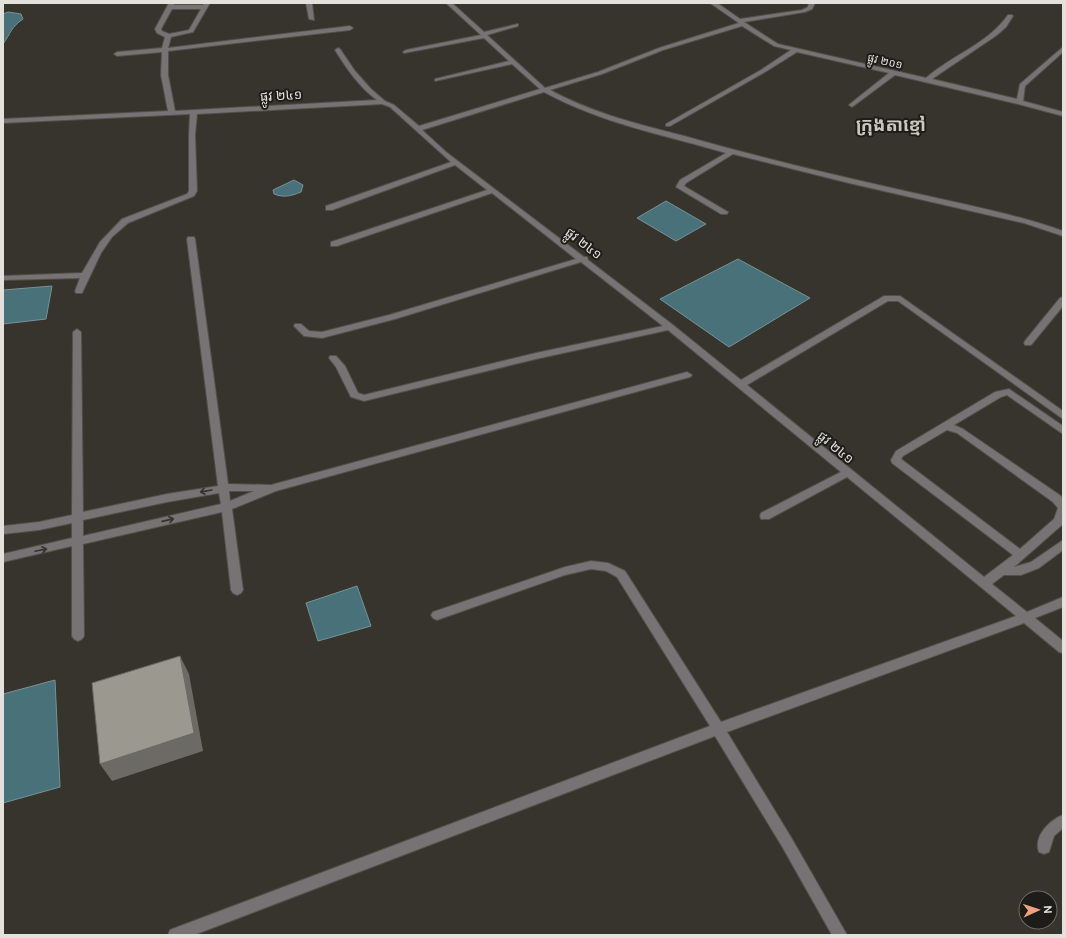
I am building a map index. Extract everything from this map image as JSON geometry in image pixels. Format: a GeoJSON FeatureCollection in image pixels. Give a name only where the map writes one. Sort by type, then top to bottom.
{"type":"FeatureCollection","features":[{"type":"Feature","properties":{"kind":"street"},"geometry":{"type":"LineString","coordinates":[[309,3],[312,19]]}},
{"type":"Feature","properties":{"kind":"street"},"geometry":{"type":"LineString","coordinates":[[449,3],[544,90],[568,103],[599,115],[732,152],[849,181],[1026,221],[1063,234]]}},
{"type":"Feature","properties":{"kind":"street","name":"ផ្លូវ ២០១"},"geometry":{"type":"LineString","coordinates":[[713,3],[742,22],[756,34],[776,45],[1020,102],[1063,114]]}},
{"type":"Feature","properties":{"kind":"street"},"geometry":{"type":"LineString","coordinates":[[417,128],[600,73],[660,49],[742,22],[803,11],[810,8],[812,3]]}},
{"type":"Feature","properties":{"kind":"street"},"geometry":{"type":"LineString","coordinates":[[171,5],[206,5],[191,31],[168,36],[159,32],[158,29],[171,5]]}},
{"type":"Feature","properties":{"kind":"street"},"geometry":{"type":"LineString","coordinates":[[926,81],[935,71],[990,37],[1007,22],[1010,16]]}},
{"type":"Feature","properties":{"kind":"street"},"geometry":{"type":"LineString","coordinates":[[406,52],[484,35],[516,25]]}},
{"type":"Feature","properties":{"kind":"street"},"geometry":{"type":"LineString","coordinates":[[117,54],[350,28]]}},
{"type":"Feature","properties":{"kind":"street"},"geometry":{"type":"LineString","coordinates":[[168,36],[163,50],[166,90],[172,114]]}},
{"type":"Feature","properties":{"kind":"street"},"geometry":{"type":"LineString","coordinates":[[338,50],[360,83],[383,102]]}},
{"type":"Feature","properties":{"kind":"street"},"geometry":{"type":"LineString","coordinates":[[668,125],[763,71],[795,50]]}},
{"type":"Feature","properties":{"kind":"street"},"geometry":{"type":"LineString","coordinates":[[1020,102],[1022,85],[1063,50]]}},
{"type":"Feature","properties":{"kind":"street"},"geometry":{"type":"LineString","coordinates":[[437,80],[514,62]]}},
{"type":"Feature","properties":{"kind":"street"},"geometry":{"type":"LineString","coordinates":[[852,105],[893,73]]}},
{"type":"Feature","properties":{"kind":"street","name":"ផ្លូវ ២៤១"},"geometry":{"type":"LineString","coordinates":[[3,121],[172,114],[383,102],[392,106],[456,162],[584,259],[670,327],[1063,648]]}},
{"type":"Feature","properties":{"kind":"street"},"geometry":{"type":"LineString","coordinates":[[79,291],[91,260],[117,227],[124,221],[190,196],[193,191],[192,135],[194,112]]}},
{"type":"Feature","properties":{"kind":"street"},"geometry":{"type":"LineString","coordinates":[[724,212],[680,187],[683,182],[732,152]]}},
{"type":"Feature","properties":{"kind":"street"},"geometry":{"type":"LineString","coordinates":[[329,208],[456,162]]}},
{"type":"Feature","properties":{"kind":"street"},"geometry":{"type":"LineString","coordinates":[[334,244],[494,190]]}},
{"type":"Feature","properties":{"kind":"street"},"geometry":{"type":"LineString","coordinates":[[191,239],[237,590]]}},
{"type":"Feature","properties":{"kind":"street"},"geometry":{"type":"LineString","coordinates":[[298,326],[307,334],[322,335],[392,316],[584,259]]}},
{"type":"Feature","properties":{"kind":"street"},"geometry":{"type":"LineString","coordinates":[[3,278],[85,275]]}},
{"type":"Feature","properties":{"kind":"street"},"geometry":{"type":"LineString","coordinates":[[741,384],[887,298],[894,297],[1063,416]]}},
{"type":"Feature","properties":{"kind":"street"},"geometry":{"type":"LineString","coordinates":[[1028,342],[1063,300]]}},
{"type":"Feature","properties":{"kind":"street"},"geometry":{"type":"LineString","coordinates":[[333,358],[340,366],[354,395],[364,398],[551,352],[670,327]]}},
{"type":"Feature","properties":{"kind":"street"},"geometry":{"type":"LineString","coordinates":[[76,332],[78,636]]}},
{"type":"Feature","properties":{"kind":"street"},"geometry":{"type":"LineString","coordinates":[[3,558],[226,507],[273,488],[687,375]]}},
{"type":"Feature","properties":{"kind":"street"},"geometry":{"type":"LineString","coordinates":[[1021,555],[896,460],[899,454],[998,394],[1009,392],[1063,431]]}},
{"type":"Feature","properties":{"kind":"street"},"geometry":{"type":"LineString","coordinates":[[947,426],[960,431],[1057,499],[1063,508],[1059,520],[1021,555],[985,583]]}},
{"type":"Feature","properties":{"kind":"street"},"geometry":{"type":"LineString","coordinates":[[765,516],[847,473]]}},
{"type":"Feature","properties":{"kind":"street"},"geometry":{"type":"LineString","coordinates":[[3,530],[39,526],[224,488],[273,488]]}},
{"type":"Feature","properties":{"kind":"street"},"geometry":{"type":"LineString","coordinates":[[1002,571],[1016,572],[1029,570],[1063,544]]}},
{"type":"Feature","properties":{"kind":"street"},"geometry":{"type":"LineString","coordinates":[[436,615],[565,571],[591,566],[608,567],[621,574],[806,873],[840,935]]}},
{"type":"Feature","properties":{"kind":"street"},"geometry":{"type":"LineString","coordinates":[[175,935],[718,729],[995,630],[1063,602]]}},
{"type":"Feature","properties":{"kind":"street"},"geometry":{"type":"LineString","coordinates":[[1044,847],[1047,834],[1058,823],[1063,821]]}},
{"type":"Feature","properties":{"kind":"water"},"geometry":{"type":"Polygon","coordinates":[[[8,12],[21,14],[23,19],[14,28],[3,44],[3,14],[8,12]]]}},
{"type":"Feature","properties":{"kind":"water"},"geometry":{"type":"Polygon","coordinates":[[[294,180],[303,185],[301,192],[288,196],[274,194],[273,190],[294,180]]]}},
{"type":"Feature","properties":{"kind":"water"},"geometry":{"type":"Polygon","coordinates":[[[666,201],[706,224],[676,241],[637,218],[666,201]]]}},
{"type":"Feature","properties":{"kind":"water"},"geometry":{"type":"Polygon","coordinates":[[[738,259],[810,298],[729,347],[660,299],[738,259]]]}},
{"type":"Feature","properties":{"kind":"water"},"geometry":{"type":"Polygon","coordinates":[[[52,286],[46,319],[3,324],[3,290],[52,286]]]}},
{"type":"Feature","properties":{"kind":"water"},"geometry":{"type":"Polygon","coordinates":[[[357,586],[371,626],[318,641],[306,603],[357,586]]]}},
{"type":"Feature","properties":{"kind":"water"},"geometry":{"type":"Polygon","coordinates":[[[55,680],[60,787],[3,803],[3,694],[55,680]]]}},
{"type":"Feature","properties":{"kind":"building"},"geometry":{"type":"Polygon","coordinates":[[[180,656],[194,733],[100,764],[92,683],[180,656]]]}},
{"type":"Feature","properties":{"kind":"district","name":"ក្រុងតាខ្មៅ"},"geometry":{"type":"Point","coordinates":[891,125]}}]}
